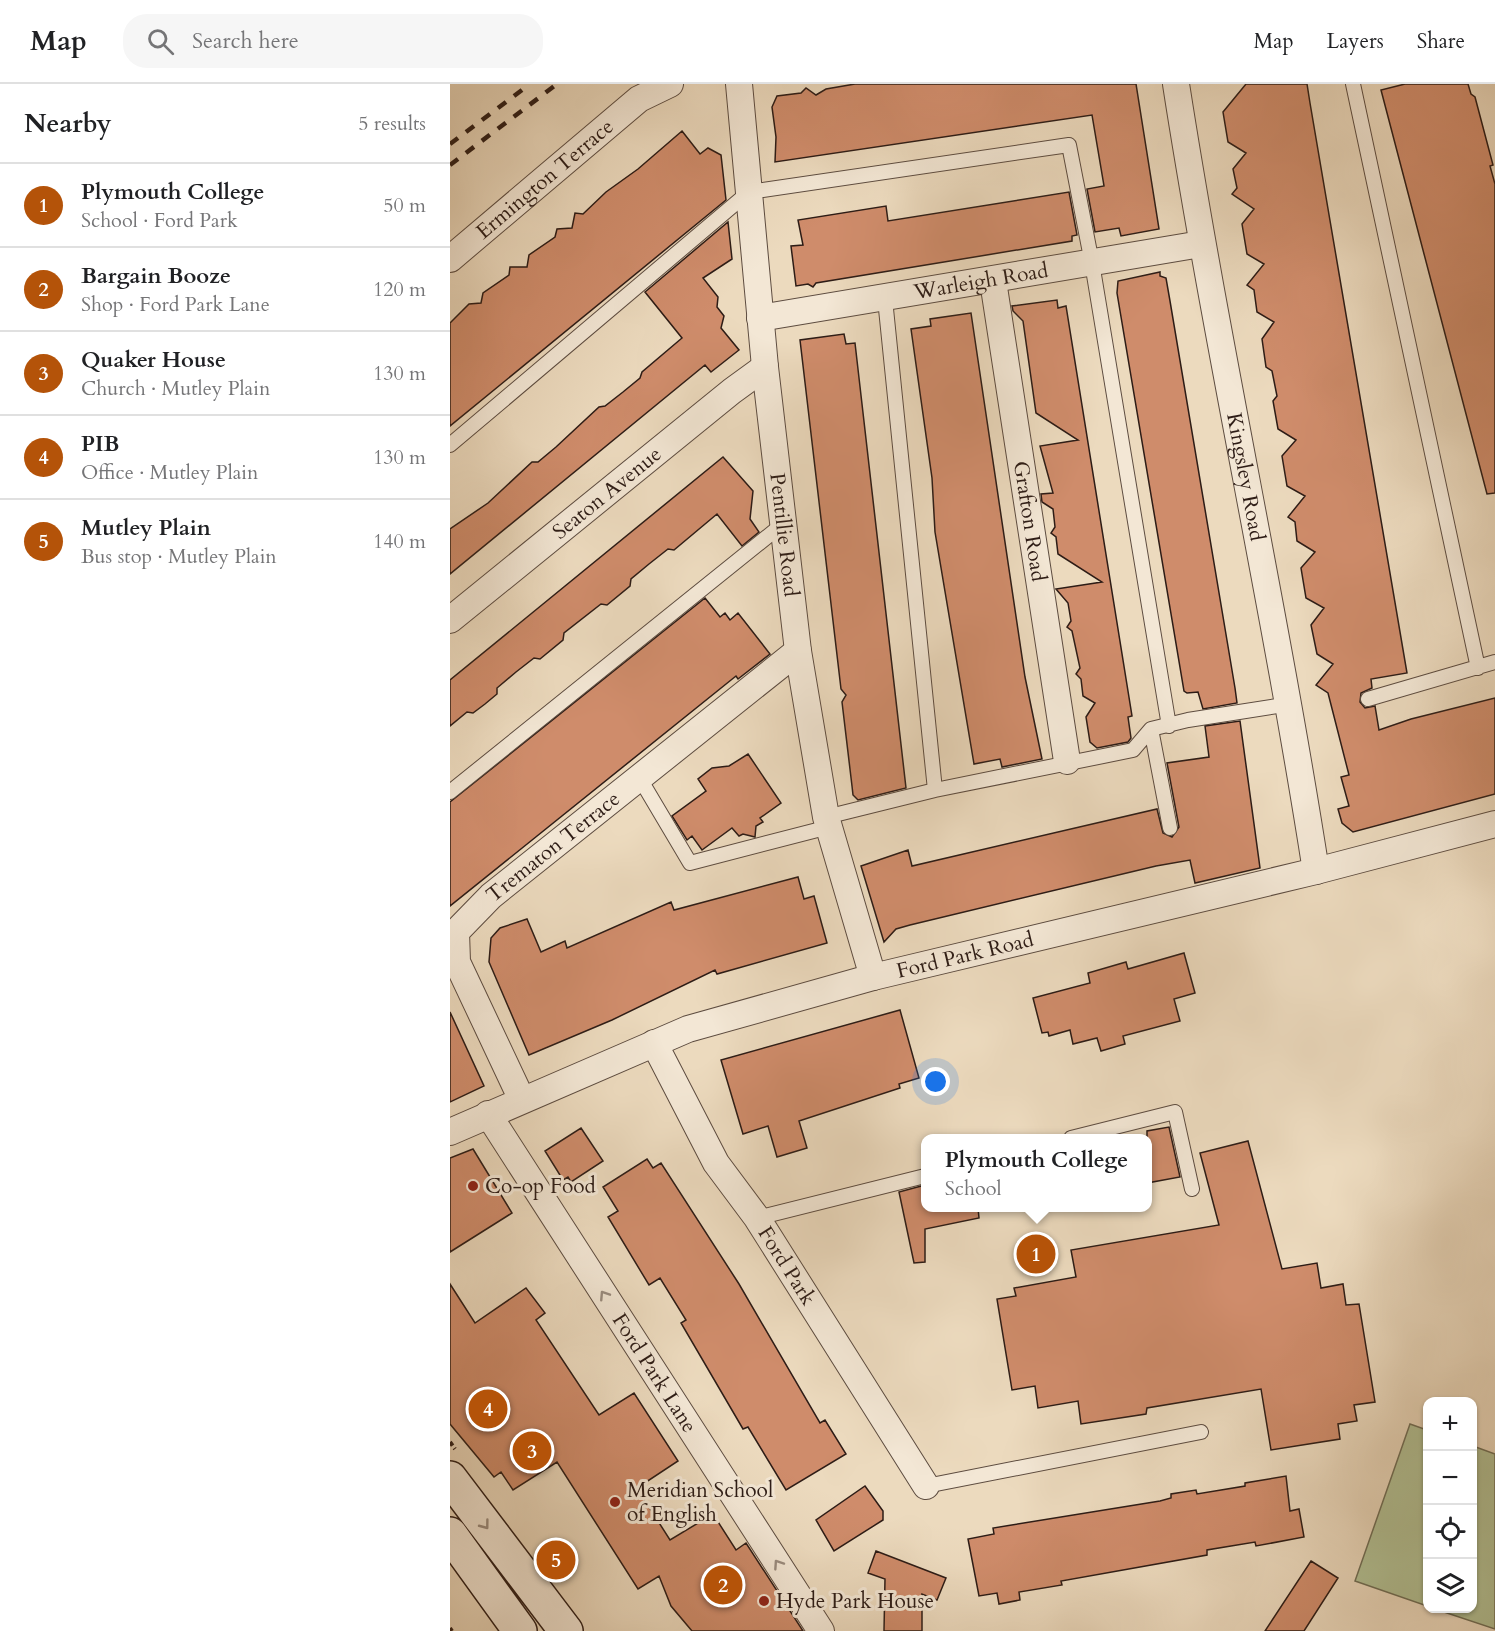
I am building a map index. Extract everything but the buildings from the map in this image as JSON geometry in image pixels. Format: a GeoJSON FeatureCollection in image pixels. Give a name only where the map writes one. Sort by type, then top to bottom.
{"type":"FeatureCollection","features":[{"type":"Feature","properties":{"kind":"main road"},"geometry":{"type":"LineString","coordinates":[[450,1478],[566,1631]]}},
{"type":"Feature","properties":{"kind":"main road"},"geometry":{"type":"LineString","coordinates":[[450,1534],[520,1631]]}},
{"type":"Feature","properties":{"kind":"street","name":"Ermington Terrace"},"geometry":{"type":"LineString","coordinates":[[451,256],[639,99],[670,84]]}},
{"type":"Feature","properties":{"kind":"street","name":"Pentillie Road"},"geometry":{"type":"LineString","coordinates":[[739,84],[765,367],[798,651],[827,822],[873,977]]}},
{"type":"Feature","properties":{"kind":"street","name":"Kingsley Road"},"geometry":{"type":"LineString","coordinates":[[1176,84],[1201,244],[1290,704],[1316,871]]}},
{"type":"Feature","properties":{"kind":"street","name":"Warleigh Road"},"geometry":{"type":"LineString","coordinates":[[760,318],[993,281],[1201,244]]}},
{"type":"Feature","properties":{"kind":"street","name":"Grafton Road"},"geometry":{"type":"LineString","coordinates":[[993,281],[1067,761]]}},
{"type":"Feature","properties":{"kind":"street","name":"Seaton Avenue"},"geometry":{"type":"LineString","coordinates":[[450,620],[732,391],[765,367]]}},
{"type":"Feature","properties":{"kind":"street","name":"Trematon Terrace"},"geometry":{"type":"LineString","coordinates":[[522,1100],[457,962],[456,932],[491,896],[798,651]]}},
{"type":"Feature","properties":{"kind":"street","name":"Ford Park Road"},"geometry":{"type":"LineString","coordinates":[[450,1132],[688,1029],[873,977],[1316,871],[1495,824]]}},
{"type":"Feature","properties":{"kind":"street","name":"Ford Park"},"geometry":{"type":"LineString","coordinates":[[654,1043],[716,1163],[757,1218],[926,1486]]}},
{"type":"Feature","properties":{"kind":"street","name":"Ford Park Lane"},"geometry":{"type":"LineString","coordinates":[[488,1114],[821,1631]]}},
{"type":"Feature","properties":{"kind":"lane"},"geometry":{"type":"LineString","coordinates":[[1353,84],[1478,668]]}},
{"type":"Feature","properties":{"kind":"lane"},"geometry":{"type":"LineString","coordinates":[[450,445],[749,192],[1070,146],[1092,263],[1169,726]]}},
{"type":"Feature","properties":{"kind":"lane"},"geometry":{"type":"LineString","coordinates":[[885,298],[935,790]]}},
{"type":"Feature","properties":{"kind":"lane"},"geometry":{"type":"LineString","coordinates":[[450,792],[783,524]]}},
{"type":"Feature","properties":{"kind":"lane"},"geometry":{"type":"LineString","coordinates":[[1368,699],[1495,662]]}},
{"type":"Feature","properties":{"kind":"lane"},"geometry":{"type":"LineString","coordinates":[[639,777],[690,863],[935,790],[1067,761],[1133,750],[1151,729],[1188,720],[1290,704]]}},
{"type":"Feature","properties":{"kind":"lane"},"geometry":{"type":"LineString","coordinates":[[1151,729],[1170,828]]}},
{"type":"Feature","properties":{"kind":"lane"},"geometry":{"type":"LineString","coordinates":[[1087,1134],[1175,1112],[1192,1189]]}},
{"type":"Feature","properties":{"kind":"lane"},"geometry":{"type":"LineString","coordinates":[[757,1218],[921,1177]]}},
{"type":"Feature","properties":{"kind":"lane"},"geometry":{"type":"LineString","coordinates":[[926,1486],[1201,1432]]}},
{"type":"Feature","properties":{"kind":"green space"},"geometry":{"type":"Polygon","coordinates":[[[1410,1424],[1423,1429],[1423,1605],[1355,1581],[1410,1424]]]}},
{"type":"Feature","properties":{"kind":"green space"},"geometry":{"type":"Polygon","coordinates":[[[1477,1447],[1495,1454],[1495,1629],[1447,1613],[1477,1613],[1477,1447]]]}},
{"type":"Feature","properties":{"kind":"railway"},"geometry":{"type":"LineString","coordinates":[[450,144],[530,84]]}},
{"type":"Feature","properties":{"kind":"railway"},"geometry":{"type":"LineString","coordinates":[[450,165],[557,84]]}},
{"type":"Feature","properties":{"kind":"place","name":"Co-op Food"},"geometry":{"type":"Point","coordinates":[473,1186]}},
{"type":"Feature","properties":{"kind":"place","name":"Plymouth College"},"geometry":{"type":"Point","coordinates":[1036,1254]}},
{"type":"Feature","properties":{"kind":"place","name":"PIB"},"geometry":{"type":"Point","coordinates":[488,1409]}},
{"type":"Feature","properties":{"kind":"place","name":"Quaker House"},"geometry":{"type":"Point","coordinates":[532,1451]}},
{"type":"Feature","properties":{"kind":"place","name":"Meridian School of English"},"geometry":{"type":"Point","coordinates":[615,1502]}},
{"type":"Feature","properties":{"kind":"place","name":"Mutley Plain"},"geometry":{"type":"Point","coordinates":[556,1560]}},
{"type":"Feature","properties":{"kind":"place","name":"Bargain Booze"},"geometry":{"type":"Point","coordinates":[723,1585]}},
{"type":"Feature","properties":{"kind":"place","name":"Hyde Park House"},"geometry":{"type":"Point","coordinates":[764,1601]}}]}
